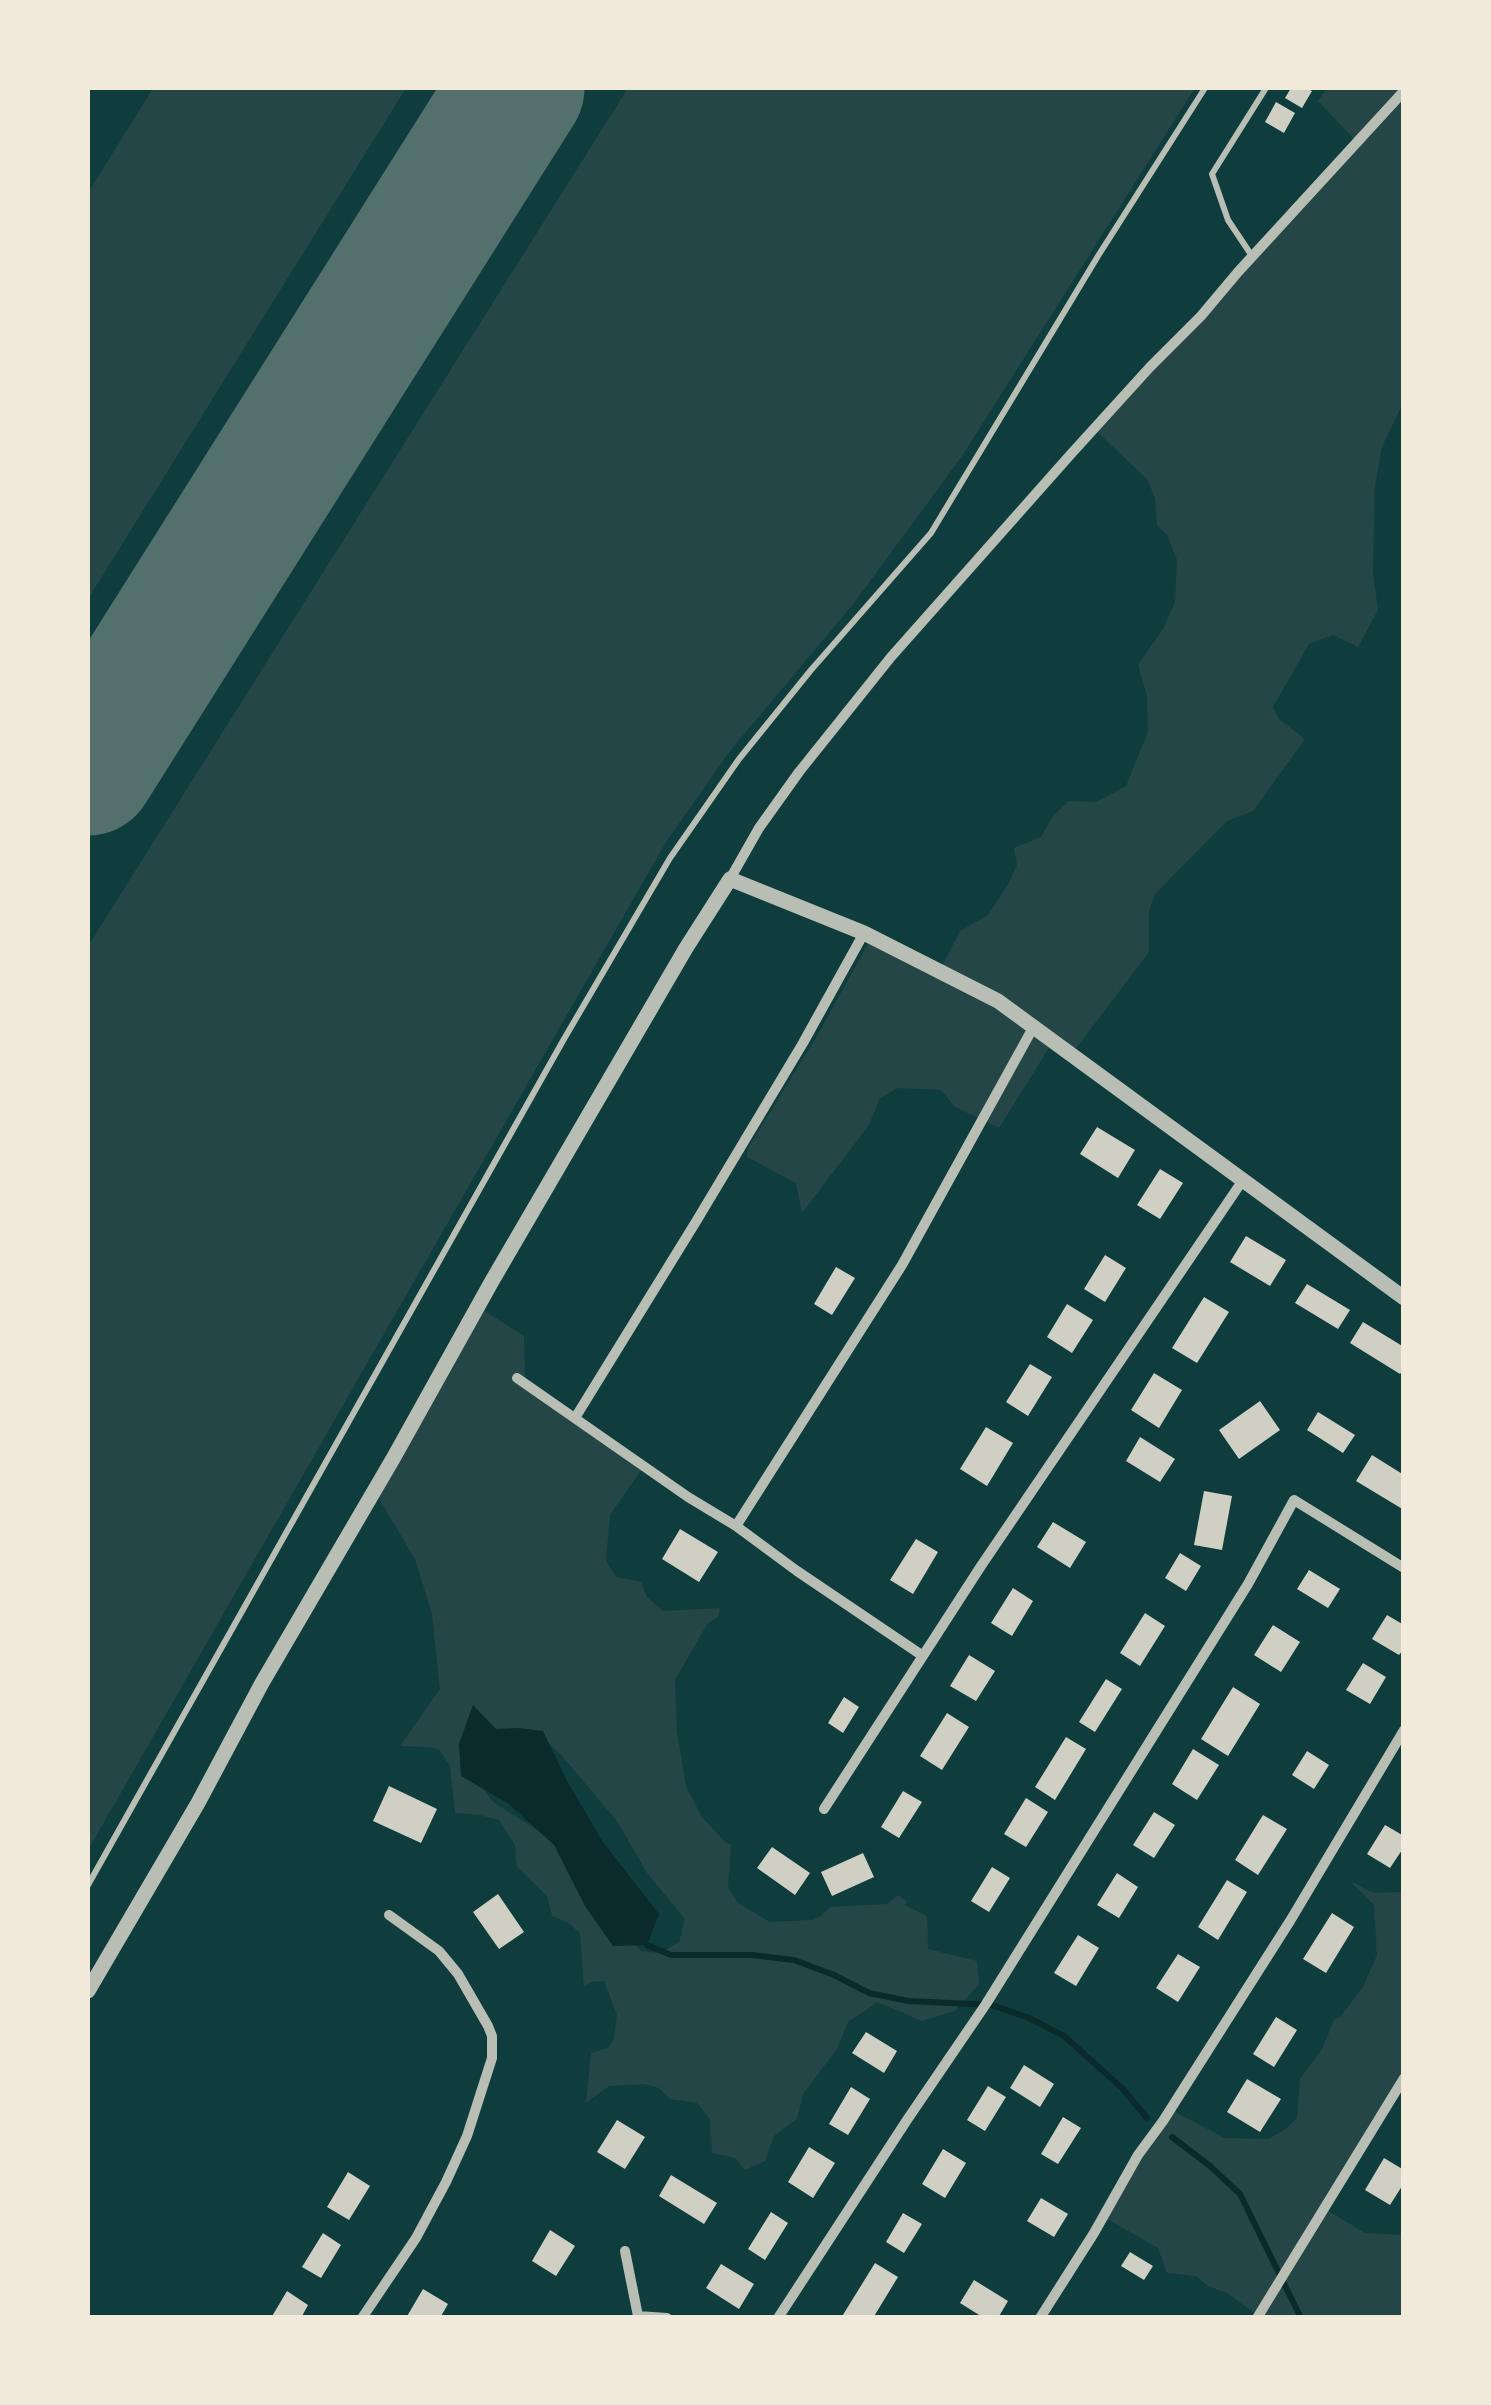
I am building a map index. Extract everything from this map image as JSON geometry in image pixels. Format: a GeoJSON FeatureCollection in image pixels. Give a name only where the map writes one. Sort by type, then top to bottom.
{"type":"FeatureCollection","features":[{"type":"Feature","properties":{"kind":"street"},"geometry":{"type":"LineString","coordinates":[[88,1991],[486,1292],[759,828],[891,657],[1404,91]]}},
{"type":"Feature","properties":{"kind":"street"},"geometry":{"type":"LineString","coordinates":[[730,879],[864,934],[998,1001],[1404,1298]]}},
{"type":"Feature","properties":{"kind":"street"},"geometry":{"type":"LineString","coordinates":[[575,1418],[804,1043],[864,934]]}},
{"type":"Feature","properties":{"kind":"street"},"geometry":{"type":"LineString","coordinates":[[736,1526],[902,1265],[1034,1026]]}},
{"type":"Feature","properties":{"kind":"street"},"geometry":{"type":"LineString","coordinates":[[824,1808],[1057,1453],[1243,1180]]}},
{"type":"Feature","properties":{"kind":"street"},"geometry":{"type":"LineString","coordinates":[[517,1378],[923,1656]]}},
{"type":"Feature","properties":{"kind":"street"},"geometry":{"type":"LineString","coordinates":[[778,2318],[1095,1832],[1248,1584],[1294,1500],[1404,1568]]}},
{"type":"Feature","properties":{"kind":"street"},"geometry":{"type":"LineString","coordinates":[[1040,2318],[1138,2155],[1290,1921],[1404,1730]]}},
{"type":"Feature","properties":{"kind":"street"},"geometry":{"type":"LineString","coordinates":[[362,2318],[416,2238],[446,2182],[467,2136],[492,2058],[488,2026],[458,1974],[439,1952],[389,1914]]}},
{"type":"Feature","properties":{"kind":"street"},"geometry":{"type":"LineString","coordinates":[[1256,2318],[1404,2078]]}},
{"type":"Feature","properties":{"kind":"street"},"geometry":{"type":"LineString","coordinates":[[624,2251],[637,2317],[666,2318]]}},
{"type":"Feature","properties":{"kind":"lane"},"geometry":{"type":"LineString","coordinates":[[88,1884],[554,1056],[670,858],[799,685],[931,534],[1098,256],[1205,88]]}},
{"type":"Feature","properties":{"kind":"lane"},"geometry":{"type":"LineString","coordinates":[[1253,257],[1228,220],[1212,174],[1266,88]]}},
{"type":"Feature","properties":{"kind":"shaded area"},"geometry":{"type":"Polygon","coordinates":[[[153,88],[406,88],[88,599],[88,193],[153,88]]]}},
{"type":"Feature","properties":{"kind":"shaded area"},"geometry":{"type":"Polygon","coordinates":[[[628,88],[1195,88],[962,456],[854,603],[730,751],[666,842],[88,1850],[88,946],[628,88]]]}},
{"type":"Feature","properties":{"kind":"shaded area"},"geometry":{"type":"Polygon","coordinates":[[[1327,88],[1403,88],[1403,403],[1382,447],[1375,486],[1373,573],[1378,610],[1358,647],[1333,635],[1309,644],[1273,707],[1279,719],[1305,739],[1253,811],[1227,821],[1155,894],[1149,911],[1149,952],[1074,1051],[1052,1043],[999,1128],[955,1107],[941,1090],[898,1088],[880,1098],[869,1125],[802,1213],[796,1183],[747,1157],[748,1148],[870,940],[939,972],[960,931],[988,915],[1009,883],[1017,865],[1014,848],[1041,837],[1052,817],[1069,801],[1096,802],[1126,786],[1148,732],[1147,696],[1138,665],[1163,629],[1175,602],[1177,560],[1167,535],[1157,525],[1155,498],[1147,479],[1095,430],[1354,139],[1318,101],[1327,88]]]}},
{"type":"Feature","properties":{"kind":"shaded area"},"geometry":{"type":"Polygon","coordinates":[[[480,1308],[524,1336],[525,1385],[642,1469],[610,1515],[606,1561],[616,1577],[641,1582],[647,1597],[663,1611],[720,1608],[718,1617],[707,1624],[675,1680],[677,1732],[686,1786],[702,1817],[731,1845],[728,1887],[738,1903],[770,1922],[813,1920],[830,1907],[887,1904],[898,1895],[907,1902],[905,1905],[927,1916],[928,1949],[977,1961],[979,1984],[955,2011],[922,2021],[878,2002],[848,2022],[837,2049],[803,2094],[797,2119],[774,2136],[765,2161],[745,2170],[735,2158],[712,2153],[710,2119],[697,2103],[670,2099],[659,2088],[644,2084],[609,2086],[586,2103],[591,2053],[608,2048],[614,2039],[617,2015],[604,1981],[590,1982],[584,1987],[580,1933],[552,1916],[547,1896],[517,1867],[515,1845],[499,1820],[455,1813],[450,1766],[439,1749],[400,1746],[440,1689],[432,1614],[415,1559],[375,1492],[480,1308]],[[538,1733],[481,1786],[494,1803],[555,1845],[608,1917],[641,1951],[660,1953],[679,1942],[685,1919],[647,1873],[617,1821],[538,1733]]]}},
{"type":"Feature","properties":{"kind":"shaded area"},"geometry":{"type":"Polygon","coordinates":[[[473,1705],[496,1729],[543,1731],[602,1841],[659,1914],[647,1945],[613,1946],[585,1906],[554,1845],[509,1804],[461,1776],[459,1744],[473,1705]]]}},
{"type":"Feature","properties":{"kind":"shaded area"},"geometry":{"type":"Polygon","coordinates":[[[1350,1881],[1374,1893],[1403,1892],[1403,2076],[1325,2206],[1365,2233],[1401,2235],[1403,2317],[1255,2317],[1227,2293],[1196,2276],[1167,2273],[1158,2248],[1104,2217],[1137,2155],[1173,2111],[1225,2138],[1269,2139],[1297,2118],[1300,2079],[1322,2049],[1334,2020],[1363,1987],[1377,1955],[1374,1905],[1350,1881]]]}},
{"type":"Feature","properties":{"kind":"building"},"geometry":{"type":"Polygon","coordinates":[[[1291,88],[1312,91],[1302,108],[1285,98],[1291,88]]]}},
{"type":"Feature","properties":{"kind":"building"},"geometry":{"type":"Polygon","coordinates":[[[1276,102],[1295,113],[1284,133],[1265,122],[1276,102]]]}},
{"type":"Feature","properties":{"kind":"building"},"geometry":{"type":"Polygon","coordinates":[[[1097,1127],[1135,1150],[1118,1178],[1080,1154],[1097,1127]]]}},
{"type":"Feature","properties":{"kind":"building"},"geometry":{"type":"Polygon","coordinates":[[[1160,1169],[1183,1183],[1160,1219],[1137,1205],[1160,1169]]]}},
{"type":"Feature","properties":{"kind":"building"},"geometry":{"type":"Polygon","coordinates":[[[1246,1236],[1286,1260],[1270,1286],[1230,1262],[1246,1236]]]}},
{"type":"Feature","properties":{"kind":"building"},"geometry":{"type":"Polygon","coordinates":[[[1105,1255],[1126,1268],[1105,1302],[1084,1289],[1105,1255]]]}},
{"type":"Feature","properties":{"kind":"building"},"geometry":{"type":"Polygon","coordinates":[[[836,1267],[855,1278],[832,1315],[814,1304],[836,1267]]]}},
{"type":"Feature","properties":{"kind":"building"},"geometry":{"type":"Polygon","coordinates":[[[1307,1284],[1350,1310],[1338,1329],[1295,1303],[1307,1284]]]}},
{"type":"Feature","properties":{"kind":"building"},"geometry":{"type":"Polygon","coordinates":[[[1204,1297],[1229,1312],[1197,1363],[1172,1348],[1204,1297]]]}},
{"type":"Feature","properties":{"kind":"building"},"geometry":{"type":"Polygon","coordinates":[[[1067,1304],[1093,1320],[1072,1353],[1047,1337],[1067,1304]]]}},
{"type":"Feature","properties":{"kind":"building"},"geometry":{"type":"Polygon","coordinates":[[[1363,1322],[1404,1347],[1404,1369],[1400,1374],[1350,1343],[1363,1322]]]}},
{"type":"Feature","properties":{"kind":"building"},"geometry":{"type":"Polygon","coordinates":[[[1030,1364],[1052,1377],[1028,1416],[1006,1402],[1030,1364]]]}},
{"type":"Feature","properties":{"kind":"building"},"geometry":{"type":"Polygon","coordinates":[[[1154,1373],[1182,1390],[1159,1428],[1131,1410],[1154,1373]]]}},
{"type":"Feature","properties":{"kind":"building"},"geometry":{"type":"Polygon","coordinates":[[[1260,1401],[1280,1430],[1239,1459],[1219,1430],[1260,1401]]]}},
{"type":"Feature","properties":{"kind":"building"},"geometry":{"type":"Polygon","coordinates":[[[1318,1412],[1355,1435],[1343,1453],[1307,1430],[1318,1412]]]}},
{"type":"Feature","properties":{"kind":"building"},"geometry":{"type":"Polygon","coordinates":[[[986,1427],[1013,1443],[987,1486],[960,1469],[986,1427]]]}},
{"type":"Feature","properties":{"kind":"building"},"geometry":{"type":"Polygon","coordinates":[[[1140,1437],[1175,1459],[1160,1482],[1126,1461],[1140,1437]]]}},
{"type":"Feature","properties":{"kind":"building"},"geometry":{"type":"Polygon","coordinates":[[[1372,1455],[1404,1475],[1404,1510],[1356,1481],[1372,1455]]]}},
{"type":"Feature","properties":{"kind":"building"},"geometry":{"type":"Polygon","coordinates":[[[1204,1491],[1232,1496],[1222,1550],[1194,1545],[1204,1491]]]}},
{"type":"Feature","properties":{"kind":"building"},"geometry":{"type":"Polygon","coordinates":[[[1053,1522],[1086,1542],[1070,1568],[1037,1547],[1053,1522]]]}},
{"type":"Feature","properties":{"kind":"building"},"geometry":{"type":"Polygon","coordinates":[[[680,1529],[718,1552],[699,1582],[662,1559],[680,1529]]]}},
{"type":"Feature","properties":{"kind":"building"},"geometry":{"type":"Polygon","coordinates":[[[916,1539],[938,1552],[913,1594],[890,1580],[916,1539]]]}},
{"type":"Feature","properties":{"kind":"building"},"geometry":{"type":"Polygon","coordinates":[[[1180,1553],[1201,1566],[1186,1591],[1165,1578],[1180,1553]]]}},
{"type":"Feature","properties":{"kind":"building"},"geometry":{"type":"Polygon","coordinates":[[[1309,1570],[1340,1589],[1328,1608],[1297,1589],[1309,1570]]]}},
{"type":"Feature","properties":{"kind":"building"},"geometry":{"type":"Polygon","coordinates":[[[1013,1588],[1033,1601],[1012,1636],[991,1623],[1013,1588]]]}},
{"type":"Feature","properties":{"kind":"building"},"geometry":{"type":"Polygon","coordinates":[[[1145,1613],[1165,1626],[1140,1666],[1120,1653],[1145,1613]]]}},
{"type":"Feature","properties":{"kind":"building"},"geometry":{"type":"Polygon","coordinates":[[[1387,1615],[1404,1625],[1404,1649],[1399,1655],[1372,1639],[1387,1615]]]}},
{"type":"Feature","properties":{"kind":"building"},"geometry":{"type":"Polygon","coordinates":[[[1273,1625],[1300,1642],[1281,1672],[1254,1655],[1273,1625]]]}},
{"type":"Feature","properties":{"kind":"building"},"geometry":{"type":"Polygon","coordinates":[[[969,1655],[995,1671],[976,1701],[950,1686],[969,1655]]]}},
{"type":"Feature","properties":{"kind":"building"},"geometry":{"type":"Polygon","coordinates":[[[1363,1663],[1386,1677],[1370,1704],[1346,1690],[1363,1663]]]}},
{"type":"Feature","properties":{"kind":"building"},"geometry":{"type":"Polygon","coordinates":[[[1106,1679],[1122,1689],[1095,1732],[1079,1722],[1106,1679]]]}},
{"type":"Feature","properties":{"kind":"building"},"geometry":{"type":"Polygon","coordinates":[[[1233,1687],[1260,1704],[1228,1756],[1201,1739],[1233,1687]]]}},
{"type":"Feature","properties":{"kind":"building"},"geometry":{"type":"Polygon","coordinates":[[[844,1697],[859,1707],[843,1733],[828,1723],[844,1697]]]}},
{"type":"Feature","properties":{"kind":"building"},"geometry":{"type":"Polygon","coordinates":[[[947,1713],[969,1727],[942,1770],[920,1756],[947,1713]]]}},
{"type":"Feature","properties":{"kind":"building"},"geometry":{"type":"Polygon","coordinates":[[[1066,1737],[1086,1749],[1055,1800],[1035,1787],[1066,1737]]]}},
{"type":"Feature","properties":{"kind":"building"},"geometry":{"type":"Polygon","coordinates":[[[1193,1749],[1219,1765],[1197,1800],[1172,1784],[1193,1749]]]}},
{"type":"Feature","properties":{"kind":"building"},"geometry":{"type":"Polygon","coordinates":[[[1307,1751],[1329,1765],[1314,1789],[1292,1775],[1307,1751]]]}},
{"type":"Feature","properties":{"kind":"building"},"geometry":{"type":"Polygon","coordinates":[[[389,1786],[437,1809],[421,1843],[373,1821],[389,1786]]]}},
{"type":"Feature","properties":{"kind":"building"},"geometry":{"type":"Polygon","coordinates":[[[903,1791],[922,1802],[899,1838],[881,1827],[903,1791]]]}},
{"type":"Feature","properties":{"kind":"building"},"geometry":{"type":"Polygon","coordinates":[[[1026,1798],[1048,1812],[1026,1847],[1004,1834],[1026,1798]]]}},
{"type":"Feature","properties":{"kind":"building"},"geometry":{"type":"Polygon","coordinates":[[[1154,1812],[1175,1825],[1154,1858],[1133,1845],[1154,1812]]]}},
{"type":"Feature","properties":{"kind":"building"},"geometry":{"type":"Polygon","coordinates":[[[1263,1815],[1287,1829],[1258,1875],[1235,1860],[1263,1815]]]}},
{"type":"Feature","properties":{"kind":"building"},"geometry":{"type":"Polygon","coordinates":[[[1385,1825],[1404,1836],[1404,1847],[1390,1868],[1367,1854],[1385,1825]]]}},
{"type":"Feature","properties":{"kind":"building"},"geometry":{"type":"Polygon","coordinates":[[[772,1847],[810,1873],[795,1895],[757,1868],[772,1847]]]}},
{"type":"Feature","properties":{"kind":"building"},"geometry":{"type":"Polygon","coordinates":[[[863,1853],[874,1877],[832,1896],[821,1872],[863,1853]]]}},
{"type":"Feature","properties":{"kind":"building"},"geometry":{"type":"Polygon","coordinates":[[[992,1867],[1010,1878],[989,1912],[971,1901],[992,1867]]]}},
{"type":"Feature","properties":{"kind":"building"},"geometry":{"type":"Polygon","coordinates":[[[1117,1873],[1138,1887],[1119,1918],[1097,1905],[1117,1873]]]}},
{"type":"Feature","properties":{"kind":"building"},"geometry":{"type":"Polygon","coordinates":[[[1227,1880],[1247,1892],[1218,1940],[1198,1927],[1227,1880]]]}},
{"type":"Feature","properties":{"kind":"building"},"geometry":{"type":"Polygon","coordinates":[[[498,1894],[524,1932],[499,1949],[473,1912],[498,1894]]]}},
{"type":"Feature","properties":{"kind":"building"},"geometry":{"type":"Polygon","coordinates":[[[1332,1913],[1354,1927],[1326,1973],[1303,1959],[1332,1913]]]}},
{"type":"Feature","properties":{"kind":"building"},"geometry":{"type":"Polygon","coordinates":[[[1078,1935],[1099,1948],[1076,1986],[1054,1973],[1078,1935]]]}},
{"type":"Feature","properties":{"kind":"building"},"geometry":{"type":"Polygon","coordinates":[[[1178,1954],[1200,1967],[1178,2002],[1156,1988],[1178,1954]]]}},
{"type":"Feature","properties":{"kind":"building"},"geometry":{"type":"Polygon","coordinates":[[[1276,2017],[1297,2030],[1274,2067],[1253,2054],[1276,2017]]]}},
{"type":"Feature","properties":{"kind":"building"},"geometry":{"type":"Polygon","coordinates":[[[866,2032],[897,2051],[884,2073],[852,2053],[866,2032]]]}},
{"type":"Feature","properties":{"kind":"building"},"geometry":{"type":"Polygon","coordinates":[[[1024,2065],[1054,2084],[1040,2107],[1010,2088],[1024,2065]]]}},
{"type":"Feature","properties":{"kind":"building"},"geometry":{"type":"Polygon","coordinates":[[[1247,2079],[1281,2099],[1260,2132],[1227,2112],[1247,2079]]]}},
{"type":"Feature","properties":{"kind":"building"},"geometry":{"type":"Polygon","coordinates":[[[988,2086],[1006,2097],[985,2131],[967,2120],[988,2086]]]}},
{"type":"Feature","properties":{"kind":"building"},"geometry":{"type":"Polygon","coordinates":[[[851,2087],[870,2099],[848,2135],[829,2124],[851,2087]]]}},
{"type":"Feature","properties":{"kind":"building"},"geometry":{"type":"Polygon","coordinates":[[[1063,2117],[1081,2128],[1058,2164],[1041,2154],[1063,2117]]]}},
{"type":"Feature","properties":{"kind":"building"},"geometry":{"type":"Polygon","coordinates":[[[617,2120],[645,2137],[625,2169],[597,2152],[617,2120]]]}},
{"type":"Feature","properties":{"kind":"building"},"geometry":{"type":"Polygon","coordinates":[[[809,2147],[835,2163],[813,2198],[788,2182],[809,2147]]]}},
{"type":"Feature","properties":{"kind":"building"},"geometry":{"type":"Polygon","coordinates":[[[943,2149],[966,2163],[945,2198],[922,2184],[943,2149]]]}},
{"type":"Feature","properties":{"kind":"building"},"geometry":{"type":"Polygon","coordinates":[[[1384,2158],[1404,2170],[1404,2183],[1390,2205],[1365,2190],[1384,2158]]]}},
{"type":"Feature","properties":{"kind":"building"},"geometry":{"type":"Polygon","coordinates":[[[348,2172],[370,2186],[349,2220],[327,2207],[348,2172]]]}},
{"type":"Feature","properties":{"kind":"building"},"geometry":{"type":"Polygon","coordinates":[[[671,2175],[717,2203],[704,2224],[659,2196],[671,2175]]]}},
{"type":"Feature","properties":{"kind":"building"},"geometry":{"type":"Polygon","coordinates":[[[1041,2198],[1068,2214],[1054,2237],[1027,2221],[1041,2198]]]}},
{"type":"Feature","properties":{"kind":"building"},"geometry":{"type":"Polygon","coordinates":[[[771,2212],[788,2223],[765,2260],[748,2249],[771,2212]]]}},
{"type":"Feature","properties":{"kind":"building"},"geometry":{"type":"Polygon","coordinates":[[[903,2213],[922,2224],[904,2253],[886,2242],[903,2213]]]}},
{"type":"Feature","properties":{"kind":"building"},"geometry":{"type":"Polygon","coordinates":[[[550,2230],[575,2246],[556,2276],[532,2261],[550,2230]]]}},
{"type":"Feature","properties":{"kind":"building"},"geometry":{"type":"Polygon","coordinates":[[[323,2233],[341,2245],[321,2278],[302,2267],[323,2233]]]}},
{"type":"Feature","properties":{"kind":"building"},"geometry":{"type":"Polygon","coordinates":[[[1130,2252],[1153,2266],[1144,2280],[1121,2266],[1130,2252]]]}},
{"type":"Feature","properties":{"kind":"building"},"geometry":{"type":"Polygon","coordinates":[[[875,2263],[898,2277],[873,2318],[841,2318],[875,2263]]]}},
{"type":"Feature","properties":{"kind":"building"},"geometry":{"type":"Polygon","coordinates":[[[721,2264],[754,2284],[739,2309],[706,2288],[721,2264]]]}},
{"type":"Feature","properties":{"kind":"building"},"geometry":{"type":"Polygon","coordinates":[[[974,2280],[1008,2301],[998,2318],[984,2318],[960,2303],[974,2280]]]}},
{"type":"Feature","properties":{"kind":"building"},"geometry":{"type":"Polygon","coordinates":[[[423,2289],[448,2304],[440,2318],[406,2318],[423,2289]]]}},
{"type":"Feature","properties":{"kind":"building"},"geometry":{"type":"Polygon","coordinates":[[[287,2291],[308,2305],[301,2318],[271,2318],[287,2291]]]}},
{"type":"Feature","properties":{"kind":"waterway"},"geometry":{"type":"LineString","coordinates":[[647,1945],[671,1955],[752,1955],[794,1960],[869,1993],[908,2001],[992,2005],[1064,2036],[1122,2088],[1147,2118]]}},
{"type":"Feature","properties":{"kind":"waterway"},"geometry":{"type":"LineString","coordinates":[[1172,2137],[1240,2194],[1301,2318]]}},
{"type":"Feature","properties":{"kind":"runway"},"geometry":{"type":"LineString","coordinates":[[88,768],[517,88]]}}]}
